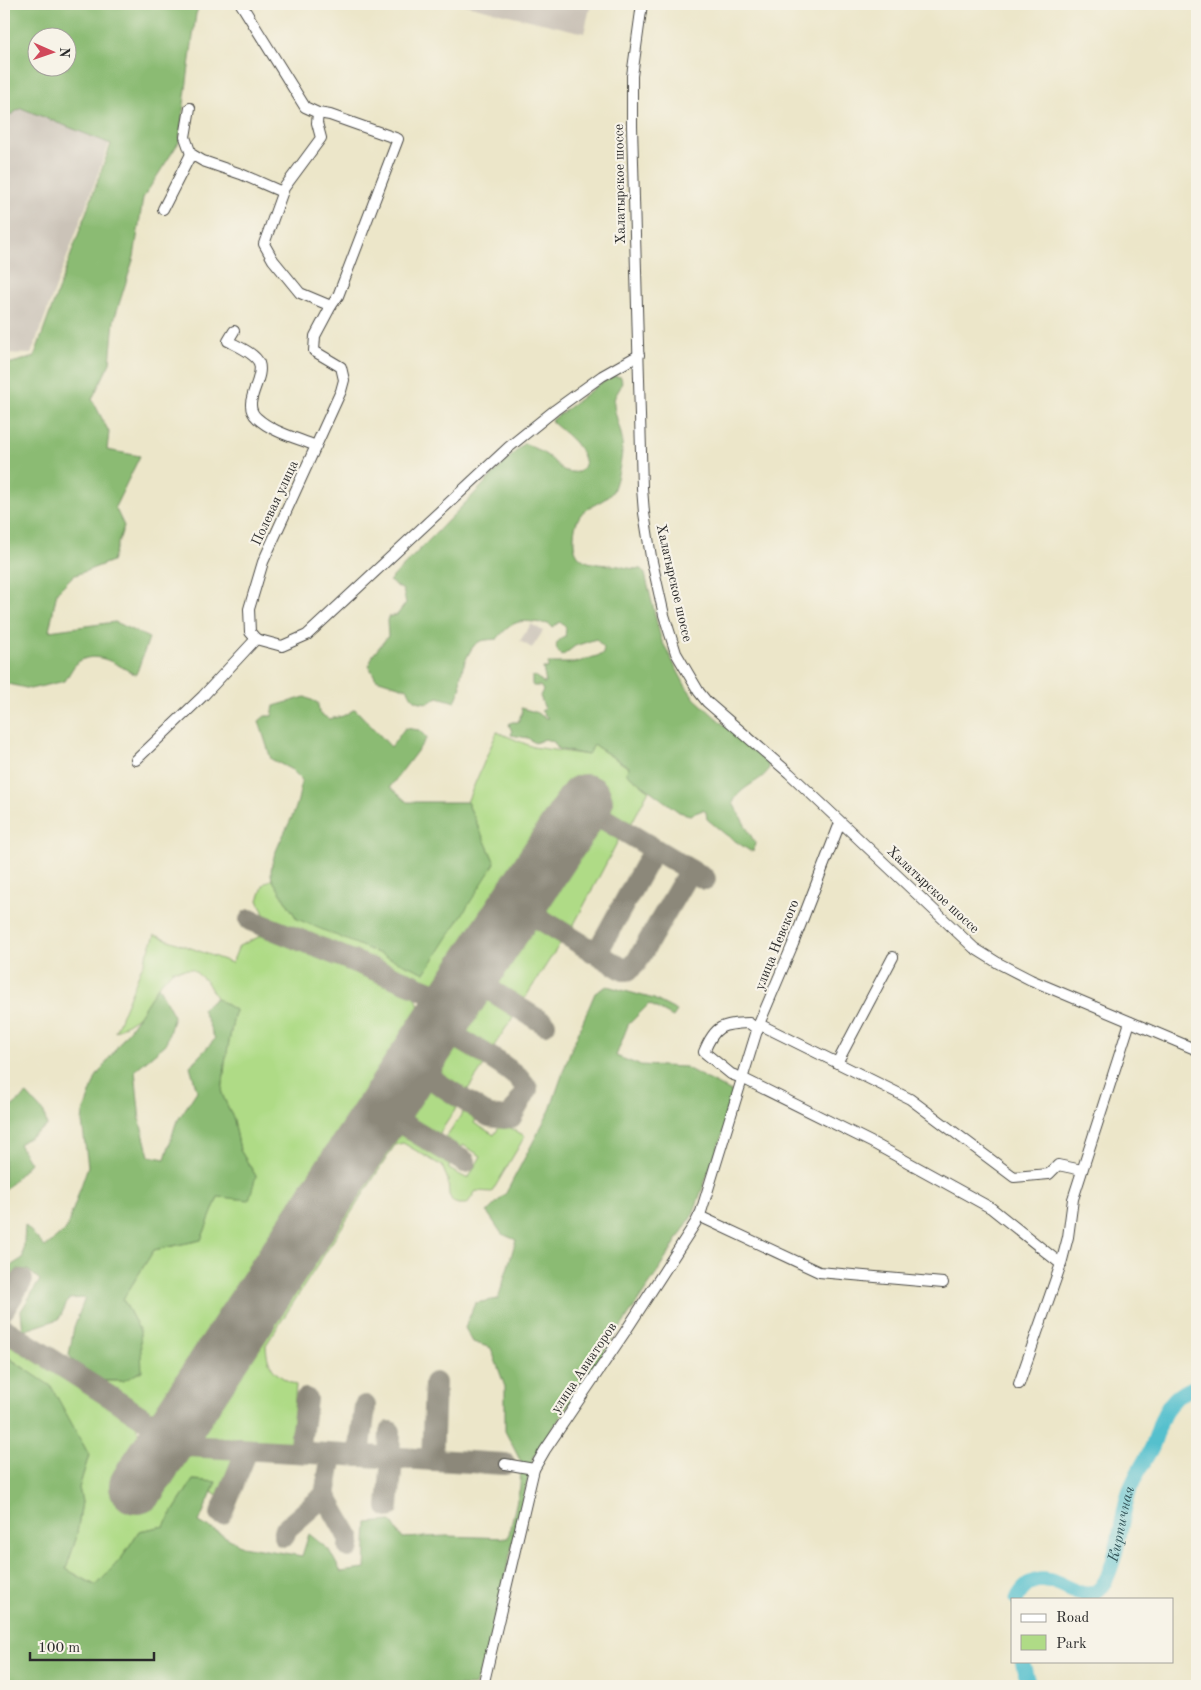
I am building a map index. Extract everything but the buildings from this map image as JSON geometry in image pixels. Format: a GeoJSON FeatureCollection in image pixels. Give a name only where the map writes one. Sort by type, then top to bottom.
{"type":"FeatureCollection","features":[{"type":"Feature","properties":{"kind":"street"},"geometry":{"type":"LineString","coordinates":[[241,4],[305,107],[398,139],[338,296],[331,306],[300,293],[273,260],[264,244],[282,192],[320,138],[318,113]]}},
{"type":"Feature","properties":{"kind":"street","name":"Халатырское шоссе"},"geometry":{"type":"LineString","coordinates":[[642,4],[632,76],[634,205],[644,513],[657,586],[676,653],[693,684],[707,702],[792,776],[974,948],[1031,980],[1197,1050]]}},
{"type":"Feature","properties":{"kind":"street"},"geometry":{"type":"LineString","coordinates":[[163,209],[190,154],[185,138],[190,108]]}},
{"type":"Feature","properties":{"kind":"street"},"geometry":{"type":"LineString","coordinates":[[190,154],[203,161],[241,174],[282,192]]}},
{"type":"Feature","properties":{"kind":"street","name":"Полевая улица"},"geometry":{"type":"LineString","coordinates":[[256,639],[250,632],[249,609],[263,562],[341,391],[344,380],[341,367],[314,351],[315,336],[331,306]]}},
{"type":"Feature","properties":{"kind":"street"},"geometry":{"type":"LineString","coordinates":[[234,331],[228,342],[253,356],[259,363],[259,374],[252,398],[252,410],[256,418],[274,429],[316,446]]}},
{"type":"Feature","properties":{"kind":"street"},"geometry":{"type":"LineString","coordinates":[[136,760],[203,696],[256,639],[282,646],[307,635],[509,447],[602,376],[639,355]]}},
{"type":"Feature","properties":{"kind":"street","name":"улица Невского"},"geometry":{"type":"LineString","coordinates":[[742,1078],[758,1027],[793,944],[840,823]]}},
{"type":"Feature","properties":{"kind":"street"},"geometry":{"type":"LineString","coordinates":[[837,1063],[893,957]]}},
{"type":"Feature","properties":{"kind":"street"},"geometry":{"type":"LineString","coordinates":[[1019,1384],[1061,1264],[1068,1237],[1073,1199],[1130,1022]]}},
{"type":"Feature","properties":{"kind":"street"},"geometry":{"type":"LineString","coordinates":[[1061,1264],[991,1208],[873,1143],[731,1074],[704,1052],[711,1036],[726,1024],[749,1023],[910,1099],[1014,1177],[1050,1174],[1058,1165],[1082,1170]]}},
{"type":"Feature","properties":{"kind":"street","name":"улица Авиаторов"},"geometry":{"type":"LineString","coordinates":[[484,1686],[534,1469],[626,1332],[699,1216],[742,1078]]}},
{"type":"Feature","properties":{"kind":"street"},"geometry":{"type":"LineString","coordinates":[[699,1216],[819,1272],[943,1283]]}},
{"type":"Feature","properties":{"kind":"street"},"geometry":{"type":"LineString","coordinates":[[505,1464],[534,1469]]}},
{"type":"Feature","properties":{"kind":"shaded area"},"geometry":{"type":"Polygon","coordinates":[[[462,4],[591,4],[584,33],[462,4]]]}},
{"type":"Feature","properties":{"kind":"shaded area"},"geometry":{"type":"Polygon","coordinates":[[[11,93],[113,133],[31,354],[4,353],[4,117],[11,93]]]}},
{"type":"Feature","properties":{"kind":"shaded area"},"geometry":{"type":"Polygon","coordinates":[[[531,624],[543,631],[532,648],[520,641],[531,624]]]}},
{"type":"Feature","properties":{"kind":"green space"},"geometry":{"type":"Polygon","coordinates":[[[4,4],[200,4],[196,14],[179,142],[143,198],[134,257],[114,320],[110,363],[92,399],[109,432],[107,450],[140,456],[115,507],[124,526],[112,561],[73,576],[57,592],[49,631],[115,622],[149,638],[136,675],[108,660],[93,657],[85,658],[78,662],[65,681],[30,689],[9,684],[4,688],[4,365],[34,357],[111,144],[21,108],[9,116],[4,114],[4,4]]]}},
{"type":"Feature","properties":{"kind":"green space"},"geometry":{"type":"Polygon","coordinates":[[[614,376],[621,377],[622,381],[614,401],[622,444],[619,472],[613,491],[603,500],[585,510],[580,516],[575,528],[575,548],[582,559],[589,562],[641,569],[645,574],[661,639],[685,685],[695,699],[768,764],[767,772],[746,787],[733,803],[755,843],[754,850],[750,851],[725,834],[707,819],[706,812],[703,810],[690,815],[679,812],[626,773],[629,767],[594,745],[588,755],[558,749],[554,742],[545,739],[535,743],[528,738],[511,735],[512,732],[509,724],[518,722],[522,712],[521,708],[548,718],[541,711],[545,709],[540,696],[543,690],[540,686],[533,686],[532,677],[535,676],[546,683],[543,668],[548,668],[548,663],[575,663],[603,654],[604,648],[596,639],[575,646],[562,656],[556,645],[565,637],[566,628],[560,622],[552,627],[549,624],[526,621],[515,623],[497,639],[482,641],[474,646],[464,663],[460,682],[461,687],[455,702],[438,697],[428,703],[417,701],[411,696],[408,689],[376,679],[369,666],[373,655],[388,636],[388,617],[397,615],[406,603],[403,590],[389,581],[524,443],[549,457],[561,469],[579,472],[585,466],[581,452],[573,440],[551,421],[598,385],[614,376]]]}},
{"type":"Feature","properties":{"kind":"green space"},"geometry":{"type":"Polygon","coordinates":[[[305,697],[318,703],[319,713],[329,719],[343,716],[355,709],[391,747],[405,728],[419,730],[427,738],[390,787],[407,802],[467,802],[495,863],[425,973],[297,919],[272,879],[272,862],[296,807],[302,780],[292,770],[271,759],[259,721],[265,716],[272,716],[274,706],[305,697]]]}},
{"type":"Feature","properties":{"kind":"green space"},"geometry":{"type":"Polygon","coordinates":[[[497,732],[533,747],[588,755],[594,745],[629,768],[626,773],[649,790],[629,828],[569,792],[444,984],[426,986],[267,921],[258,900],[264,884],[272,879],[297,919],[495,863],[467,802],[497,732]]]}},
{"type":"Feature","properties":{"kind":"green space"},"geometry":{"type":"Polygon","coordinates":[[[595,821],[620,837],[570,932],[537,911],[595,821]]]}},
{"type":"Feature","properties":{"kind":"green space"},"geometry":{"type":"Polygon","coordinates":[[[530,921],[561,942],[523,1001],[491,980],[530,921]]]}},
{"type":"Feature","properties":{"kind":"green space"},"geometry":{"type":"Polygon","coordinates":[[[155,935],[232,963],[239,946],[263,935],[411,992],[418,1003],[419,1017],[166,1406],[149,1412],[104,1381],[123,1381],[140,1331],[123,1299],[154,1250],[201,1240],[218,1196],[256,1176],[240,1150],[234,1120],[222,1094],[225,1063],[235,1010],[216,998],[207,982],[192,969],[173,970],[158,986],[138,1017],[115,1032],[155,935]]]}},
{"type":"Feature","properties":{"kind":"green space"},"geometry":{"type":"Polygon","coordinates":[[[158,986],[174,1016],[166,1044],[135,1070],[140,1121],[149,1156],[165,1159],[176,1123],[197,1091],[190,1066],[215,1039],[202,1009],[216,998],[235,1010],[225,1063],[222,1094],[234,1120],[240,1150],[256,1176],[249,1200],[218,1197],[201,1240],[154,1250],[123,1299],[140,1331],[142,1371],[123,1381],[89,1380],[69,1355],[74,1327],[85,1298],[69,1299],[59,1319],[23,1331],[21,1311],[40,1280],[28,1270],[18,1269],[10,1281],[4,1301],[4,1257],[7,1268],[23,1258],[25,1225],[45,1247],[66,1230],[88,1166],[82,1122],[83,1113],[96,1077],[158,986]]]}},
{"type":"Feature","properties":{"kind":"green space"},"geometry":{"type":"Polygon","coordinates":[[[607,986],[654,999],[677,1011],[673,1017],[649,1004],[628,1025],[616,1056],[639,1065],[685,1067],[737,1095],[693,1214],[653,1279],[533,1458],[487,1652],[475,1686],[4,1686],[4,1355],[51,1386],[89,1455],[79,1488],[82,1502],[76,1539],[66,1569],[96,1586],[123,1556],[139,1531],[164,1526],[193,1480],[216,1482],[199,1522],[242,1546],[302,1556],[309,1534],[329,1550],[341,1572],[365,1569],[367,1523],[391,1521],[402,1538],[447,1536],[508,1538],[520,1487],[521,1462],[505,1431],[505,1387],[491,1348],[473,1342],[465,1328],[475,1303],[498,1299],[516,1240],[502,1234],[487,1212],[506,1193],[550,1110],[570,1052],[595,993],[607,986]]]}},
{"type":"Feature","properties":{"kind":"green space"},"geometry":{"type":"Polygon","coordinates":[[[483,993],[515,1014],[490,1052],[458,1031],[483,993]]]}},
{"type":"Feature","properties":{"kind":"green space"},"geometry":{"type":"Polygon","coordinates":[[[451,1041],[485,1064],[464,1095],[430,1072],[451,1041]]]}},
{"type":"Feature","properties":{"kind":"green space"},"geometry":{"type":"Polygon","coordinates":[[[425,1081],[459,1104],[435,1140],[401,1117],[425,1081]]]}},
{"type":"Feature","properties":{"kind":"green space"},"geometry":{"type":"Polygon","coordinates":[[[27,1094],[44,1113],[47,1126],[19,1144],[30,1163],[4,1191],[4,1113],[27,1094]]]}},
{"type":"Feature","properties":{"kind":"green space"},"geometry":{"type":"Polygon","coordinates":[[[466,1108],[478,1115],[474,1123],[494,1135],[502,1123],[525,1136],[492,1192],[476,1191],[467,1204],[453,1202],[449,1195],[448,1180],[442,1166],[403,1143],[395,1145],[266,1345],[268,1360],[274,1370],[283,1378],[296,1385],[294,1408],[298,1419],[294,1442],[285,1448],[256,1446],[253,1440],[223,1443],[213,1442],[195,1433],[395,1127],[400,1128],[446,1156],[449,1160],[449,1169],[468,1179],[481,1156],[463,1145],[459,1152],[443,1141],[466,1108]]]}},
{"type":"Feature","properties":{"kind":"green space"},"geometry":{"type":"Polygon","coordinates":[[[4,1340],[136,1425],[141,1442],[120,1479],[152,1499],[183,1452],[232,1454],[238,1461],[222,1497],[212,1492],[216,1482],[193,1480],[164,1526],[139,1531],[123,1556],[97,1586],[66,1569],[76,1539],[82,1502],[79,1488],[89,1455],[51,1387],[4,1354],[4,1340]]]}},
{"type":"Feature","properties":{"kind":"waterway","name":"Кирпичная"},"geometry":{"type":"LineString","coordinates":[[1018,1598],[1029,1584],[1040,1580],[1052,1581],[1083,1594],[1092,1593],[1101,1587],[1109,1573],[1118,1544],[1130,1489],[1152,1447],[1165,1412],[1174,1399],[1183,1392],[1197,1386]]}},
{"type":"Feature","properties":{"kind":"waterway","name":"Кирпичная"},"geometry":{"type":"LineString","coordinates":[[1022,1662],[1029,1686]]}},
{"type":"Feature","properties":{"kind":"taxiway"},"geometry":{"type":"LineString","coordinates":[[582,806],[705,879]]}},
{"type":"Feature","properties":{"kind":"taxiway"},"geometry":{"type":"LineString","coordinates":[[592,951],[600,947],[654,849]]}},
{"type":"Feature","properties":{"kind":"taxiway"},"geometry":{"type":"LineString","coordinates":[[517,905],[624,970],[628,970],[636,963],[690,870]]}},
{"type":"Feature","properties":{"kind":"taxiway"},"geometry":{"type":"LineString","coordinates":[[250,920],[453,1001]]}},
{"type":"Feature","properties":{"kind":"taxiway"},"geometry":{"type":"LineString","coordinates":[[469,977],[545,1024]]}},
{"type":"Feature","properties":{"kind":"taxiway"},"geometry":{"type":"LineString","coordinates":[[411,1066],[489,1116],[511,1117],[527,1089],[522,1081],[500,1064],[437,1026]]}},
{"type":"Feature","properties":{"kind":"taxiway"},"geometry":{"type":"LineString","coordinates":[[381,1111],[465,1162]]}},
{"type":"Feature","properties":{"kind":"taxiway"},"geometry":{"type":"LineString","coordinates":[[4,1309],[22,1280]]}},
{"type":"Feature","properties":{"kind":"taxiway"},"geometry":{"type":"LineString","coordinates":[[4,1329],[187,1446],[505,1464]]}},
{"type":"Feature","properties":{"kind":"taxiway"},"geometry":{"type":"LineString","coordinates":[[432,1460],[435,1383]]}},
{"type":"Feature","properties":{"kind":"taxiway"},"geometry":{"type":"LineString","coordinates":[[299,1452],[306,1399]]}},
{"type":"Feature","properties":{"kind":"taxiway"},"geometry":{"type":"LineString","coordinates":[[359,1456],[365,1406]]}},
{"type":"Feature","properties":{"kind":"taxiway"},"geometry":{"type":"LineString","coordinates":[[389,1458],[390,1432]]}},
{"type":"Feature","properties":{"kind":"taxiway"},"geometry":{"type":"LineString","coordinates":[[221,1514],[247,1450]]}},
{"type":"Feature","properties":{"kind":"taxiway"},"geometry":{"type":"LineString","coordinates":[[284,1536],[286,1529],[325,1495],[332,1455]]}},
{"type":"Feature","properties":{"kind":"taxiway"},"geometry":{"type":"LineString","coordinates":[[388,1507],[392,1458]]}},
{"type":"Feature","properties":{"kind":"taxiway"},"geometry":{"type":"LineString","coordinates":[[325,1495],[350,1539],[349,1547]]}},
{"type":"Feature","properties":{"kind":"runway"},"geometry":{"type":"LineString","coordinates":[[137,1486],[585,802]]}}]}
